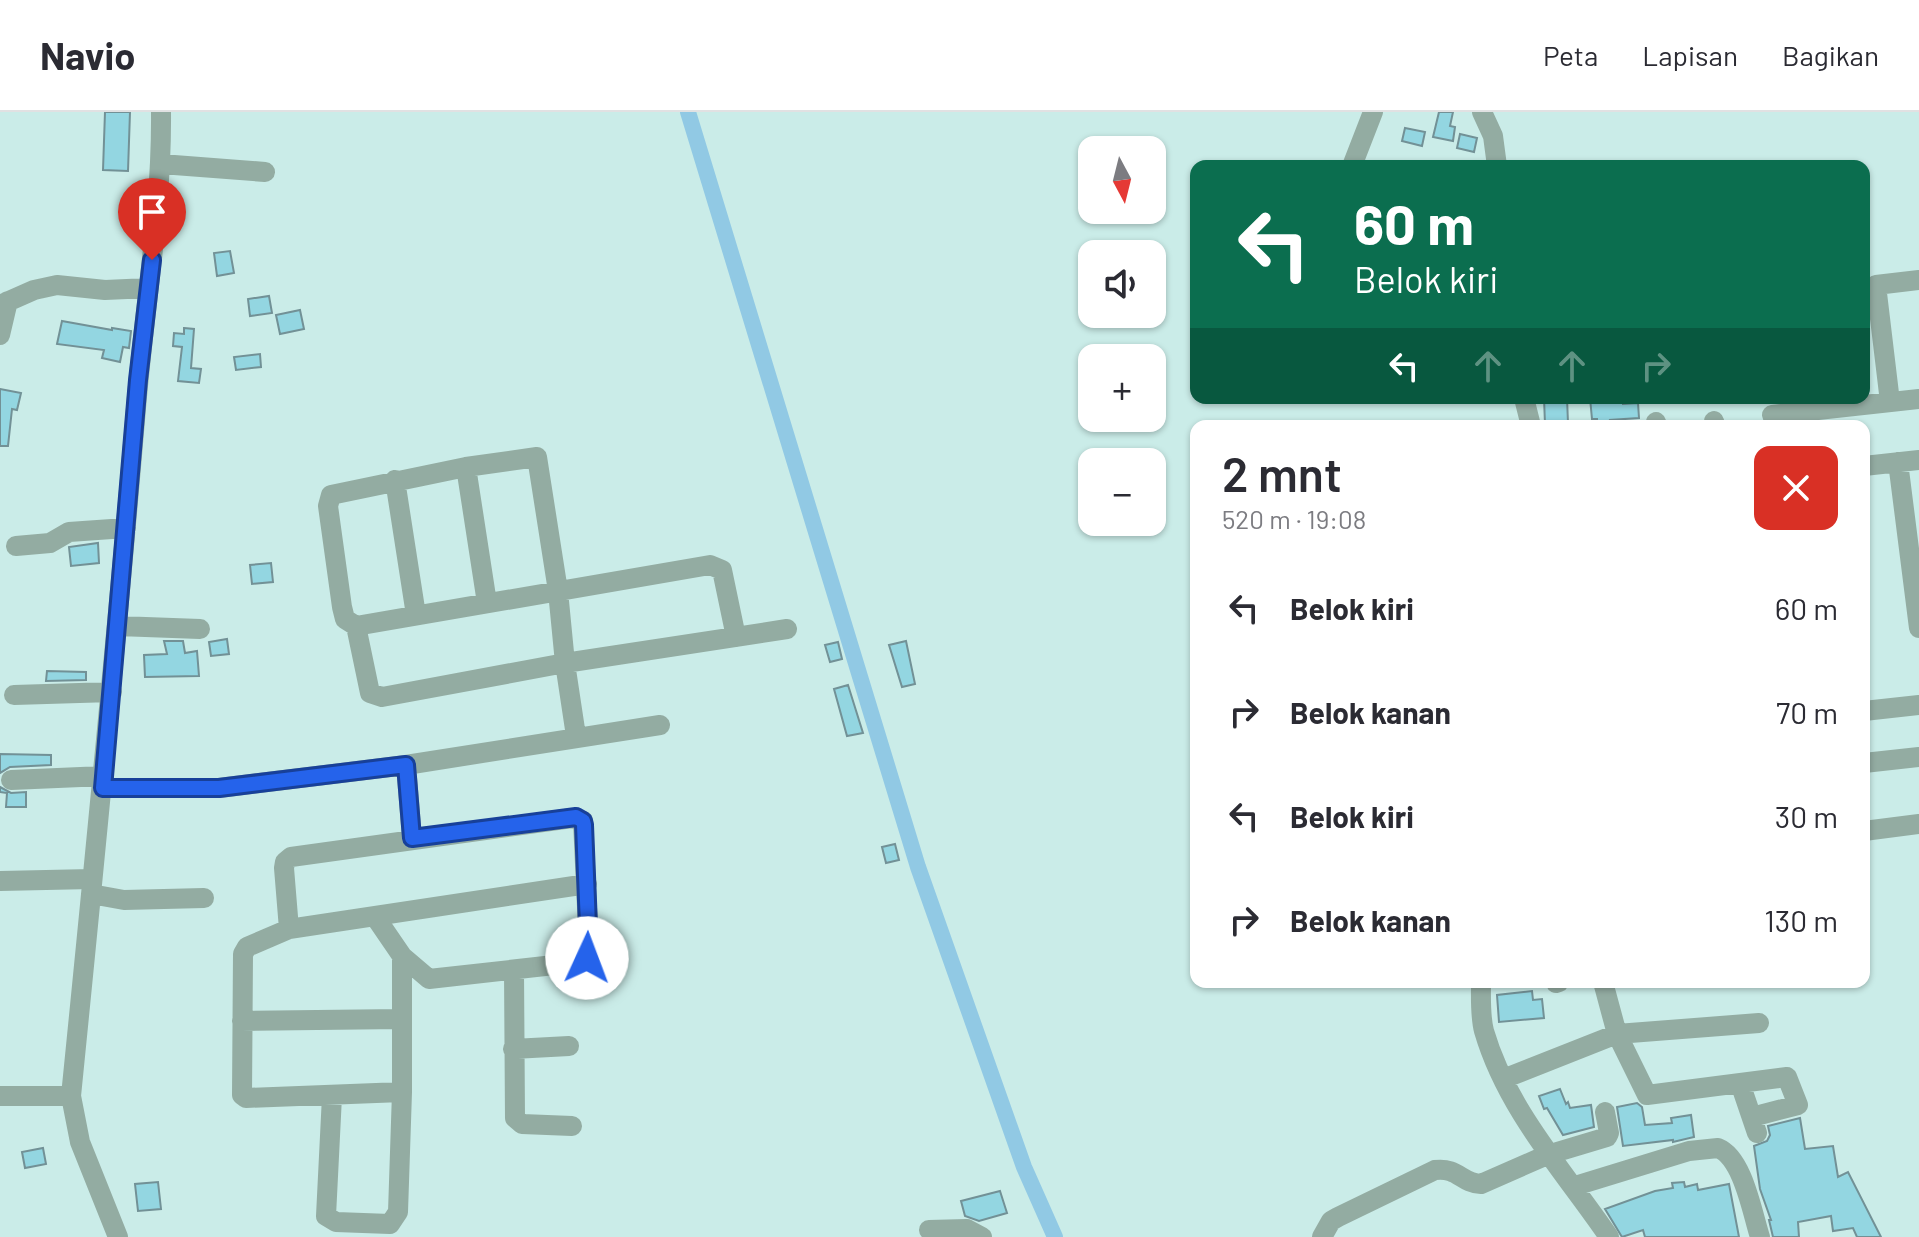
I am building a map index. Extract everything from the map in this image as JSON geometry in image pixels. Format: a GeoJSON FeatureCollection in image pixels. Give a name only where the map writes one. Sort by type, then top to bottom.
{"type":"FeatureCollection","features":[{"type":"Feature","properties":{"kind":"street"},"geometry":{"type":"LineString","coordinates":[[118,1237],[80,1142],[71,1096],[161,164],[161,112]]}},
{"type":"Feature","properties":{"kind":"street"},"geometry":{"type":"LineString","coordinates":[[1354,160],[1373,112]]}},
{"type":"Feature","properties":{"kind":"street"},"geometry":{"type":"LineString","coordinates":[[1482,112],[1493,136],[1496,160]]}},
{"type":"Feature","properties":{"kind":"street"},"geometry":{"type":"LineString","coordinates":[[161,164],[265,172]]}},
{"type":"Feature","properties":{"kind":"street"},"geometry":{"type":"LineString","coordinates":[[1890,402],[1876,285],[1919,280]]}},
{"type":"Feature","properties":{"kind":"street"},"geometry":{"type":"LineString","coordinates":[[0,335],[4,303],[34,290],[57,285],[105,290],[149,288]]}},
{"type":"Feature","properties":{"kind":"street"},"geometry":{"type":"LineString","coordinates":[[1870,402],[1919,399]]}},
{"type":"Feature","properties":{"kind":"street"},"geometry":{"type":"LineString","coordinates":[[1772,413],[1824,404]]}},
{"type":"Feature","properties":{"kind":"street"},"geometry":{"type":"LineString","coordinates":[[576,736],[558,591],[539,459],[533,456],[395,480],[334,493],[329,498],[342,607],[345,619],[356,626],[416,615],[558,591],[710,565],[722,570],[736,637]]}},
{"type":"Feature","properties":{"kind":"street"},"geometry":{"type":"LineString","coordinates":[[1870,465],[1919,460]]}},
{"type":"Feature","properties":{"kind":"street"},"geometry":{"type":"LineString","coordinates":[[1898,462],[1919,628]]}},
{"type":"Feature","properties":{"kind":"street"},"geometry":{"type":"LineString","coordinates":[[466,467],[487,603]]}},
{"type":"Feature","properties":{"kind":"street"},"geometry":{"type":"LineString","coordinates":[[395,480],[416,615]]}},
{"type":"Feature","properties":{"kind":"street"},"geometry":{"type":"LineString","coordinates":[[16,546],[50,543],[69,532],[126,528]]}},
{"type":"Feature","properties":{"kind":"street"},"geometry":{"type":"LineString","coordinates":[[118,626],[200,629]]}},
{"type":"Feature","properties":{"kind":"street"},"geometry":{"type":"LineString","coordinates":[[356,626],[370,693],[382,697],[565,663],[787,629]]}},
{"type":"Feature","properties":{"kind":"street"},"geometry":{"type":"LineString","coordinates":[[14,695],[112,692]]}},
{"type":"Feature","properties":{"kind":"street"},"geometry":{"type":"LineString","coordinates":[[1870,710],[1919,705]]}},
{"type":"Feature","properties":{"kind":"street"},"geometry":{"type":"LineString","coordinates":[[11,780],[219,788],[406,765],[660,725]]}},
{"type":"Feature","properties":{"kind":"street"},"geometry":{"type":"LineString","coordinates":[[1870,762],[1919,757]]}},
{"type":"Feature","properties":{"kind":"street"},"geometry":{"type":"LineString","coordinates":[[406,765],[412,838]]}},
{"type":"Feature","properties":{"kind":"street"},"geometry":{"type":"LineString","coordinates":[[289,929],[284,868],[288,859],[412,838],[576,817],[583,821],[589,951],[587,958],[581,962],[429,979],[402,956],[376,918]]}},
{"type":"Feature","properties":{"kind":"street"},"geometry":{"type":"LineString","coordinates":[[1870,830],[1919,824]]}},
{"type":"Feature","properties":{"kind":"street"},"geometry":{"type":"LineString","coordinates":[[0,881],[92,887],[124,900],[204,898]]}},
{"type":"Feature","properties":{"kind":"street"},"geometry":{"type":"LineString","coordinates":[[402,1092],[246,1098],[242,1095],[243,954],[247,947],[289,929],[587,884]]}},
{"type":"Feature","properties":{"kind":"street"},"geometry":{"type":"LineString","coordinates":[[332,1096],[326,1216],[336,1222],[390,1224],[398,1212],[402,956]]}},
{"type":"Feature","properties":{"kind":"street"},"geometry":{"type":"LineString","coordinates":[[514,971],[514,1114],[522,1124],[572,1126]]}},
{"type":"Feature","properties":{"kind":"street"},"geometry":{"type":"LineString","coordinates":[[1481,988],[1484,1029],[1503,1079],[1547,1155],[1575,1186],[1609,1237]]}},
{"type":"Feature","properties":{"kind":"street"},"geometry":{"type":"LineString","coordinates":[[1605,988],[1617,1034],[1647,1095],[1740,1083],[1787,1077],[1798,1105],[1754,1125],[1740,1083]]}},
{"type":"Feature","properties":{"kind":"street"},"geometry":{"type":"LineString","coordinates":[[242,1021],[401,1019]]}},
{"type":"Feature","properties":{"kind":"street"},"geometry":{"type":"LineString","coordinates":[[1503,1079],[1617,1034],[1759,1023]]}},
{"type":"Feature","properties":{"kind":"street"},"geometry":{"type":"LineString","coordinates":[[513,1049],[569,1046]]}},
{"type":"Feature","properties":{"kind":"street"},"geometry":{"type":"LineString","coordinates":[[0,1096],[71,1096]]}},
{"type":"Feature","properties":{"kind":"street"},"geometry":{"type":"LineString","coordinates":[[1322,1237],[1331,1221],[1435,1170],[1451,1169],[1473,1184],[1481,1184],[1547,1155],[1607,1137],[1605,1112]]}},
{"type":"Feature","properties":{"kind":"street"},"geometry":{"type":"LineString","coordinates":[[1575,1186],[1689,1151],[1718,1148],[1732,1158],[1760,1237]]}},
{"type":"Feature","properties":{"kind":"street"},"geometry":{"type":"LineString","coordinates":[[929,1230],[967,1229],[982,1237]]}},
{"type":"Feature","properties":{"kind":"building"},"geometry":{"type":"Polygon","coordinates":[[[105,112],[130,112],[128,171],[103,170],[105,112]]]}},
{"type":"Feature","properties":{"kind":"building"},"geometry":{"type":"Polygon","coordinates":[[[1439,112],[1453,112],[1450,126],[1455,127],[1453,141],[1433,137],[1439,112]]]}},
{"type":"Feature","properties":{"kind":"building"},"geometry":{"type":"Polygon","coordinates":[[[1405,128],[1425,132],[1422,146],[1402,141],[1405,128]]]}},
{"type":"Feature","properties":{"kind":"building"},"geometry":{"type":"Polygon","coordinates":[[[1460,134],[1477,138],[1474,152],[1457,148],[1460,134]]]}},
{"type":"Feature","properties":{"kind":"building"},"geometry":{"type":"Polygon","coordinates":[[[230,251],[234,273],[217,276],[214,253],[230,251]]]}},
{"type":"Feature","properties":{"kind":"building"},"geometry":{"type":"Polygon","coordinates":[[[269,296],[272,313],[250,316],[248,299],[269,296]]]}},
{"type":"Feature","properties":{"kind":"building"},"geometry":{"type":"Polygon","coordinates":[[[300,310],[304,329],[280,334],[276,315],[300,310]]]}},
{"type":"Feature","properties":{"kind":"building"},"geometry":{"type":"Polygon","coordinates":[[[62,321],[131,331],[129,348],[123,347],[120,362],[102,358],[104,350],[57,344],[62,321]]]}},
{"type":"Feature","properties":{"kind":"building"},"geometry":{"type":"Polygon","coordinates":[[[184,328],[194,329],[191,368],[201,369],[199,383],[178,381],[182,347],[173,346],[174,333],[184,334],[184,328]]]}},
{"type":"Feature","properties":{"kind":"building"},"geometry":{"type":"Polygon","coordinates":[[[260,354],[261,367],[236,370],[234,357],[260,354]]]}},
{"type":"Feature","properties":{"kind":"building"},"geometry":{"type":"Polygon","coordinates":[[[0,389],[21,393],[17,410],[12,409],[8,446],[0,446],[0,389]]]}},
{"type":"Feature","properties":{"kind":"building"},"geometry":{"type":"Polygon","coordinates":[[[1544,404],[1567,404],[1568,420],[1545,420],[1544,404]]]}},
{"type":"Feature","properties":{"kind":"building"},"geometry":{"type":"Polygon","coordinates":[[[1591,404],[1638,404],[1639,418],[1592,419],[1591,404]]]}},
{"type":"Feature","properties":{"kind":"building"},"geometry":{"type":"Polygon","coordinates":[[[98,543],[99,563],[71,566],[69,547],[98,543]]]}},
{"type":"Feature","properties":{"kind":"building"},"geometry":{"type":"Polygon","coordinates":[[[271,563],[273,582],[252,584],[250,565],[271,563]]]}},
{"type":"Feature","properties":{"kind":"building"},"geometry":{"type":"Polygon","coordinates":[[[227,639],[229,654],[211,656],[209,642],[227,639]]]}},
{"type":"Feature","properties":{"kind":"building"},"geometry":{"type":"Polygon","coordinates":[[[164,641],[183,641],[185,653],[197,651],[199,676],[145,677],[144,655],[167,654],[164,641]]]}},
{"type":"Feature","properties":{"kind":"building"},"geometry":{"type":"Polygon","coordinates":[[[906,641],[915,684],[902,687],[889,645],[906,641]]]}},
{"type":"Feature","properties":{"kind":"building"},"geometry":{"type":"Polygon","coordinates":[[[838,642],[842,659],[830,662],[825,645],[838,642]]]}},
{"type":"Feature","properties":{"kind":"building"},"geometry":{"type":"Polygon","coordinates":[[[47,671],[86,672],[86,680],[46,681],[47,671]]]}},
{"type":"Feature","properties":{"kind":"building"},"geometry":{"type":"Polygon","coordinates":[[[848,685],[863,733],[847,736],[834,689],[848,685]]]}},
{"type":"Feature","properties":{"kind":"building"},"geometry":{"type":"Polygon","coordinates":[[[0,754],[51,755],[51,765],[10,767],[0,773],[0,754]]]}},
{"type":"Feature","properties":{"kind":"building"},"geometry":{"type":"Polygon","coordinates":[[[0,787],[11,793],[26,792],[26,807],[6,807],[7,793],[0,792],[0,787]]]}},
{"type":"Feature","properties":{"kind":"building"},"geometry":{"type":"Polygon","coordinates":[[[895,844],[899,860],[886,863],[882,847],[895,844]]]}},
{"type":"Feature","properties":{"kind":"building"},"geometry":{"type":"Polygon","coordinates":[[[1532,991],[1533,1000],[1542,999],[1544,1018],[1499,1022],[1497,995],[1532,991]]]}},
{"type":"Feature","properties":{"kind":"building"},"geometry":{"type":"Polygon","coordinates":[[[1560,1089],[1570,1108],[1591,1105],[1594,1127],[1563,1135],[1547,1108],[1544,1109],[1539,1096],[1560,1089]]]}},
{"type":"Feature","properties":{"kind":"building"},"geometry":{"type":"Polygon","coordinates":[[[1637,1103],[1642,1107],[1645,1125],[1672,1123],[1671,1118],[1691,1115],[1694,1137],[1623,1146],[1617,1107],[1637,1103]]]}},
{"type":"Feature","properties":{"kind":"building"},"geometry":{"type":"Polygon","coordinates":[[[1800,1118],[1805,1149],[1833,1146],[1838,1177],[1848,1172],[1881,1237],[1857,1237],[1853,1228],[1833,1231],[1831,1216],[1798,1222],[1799,1237],[1773,1237],[1771,1220],[1760,1189],[1754,1146],[1767,1141],[1770,1135],[1768,1126],[1800,1118]]]}},
{"type":"Feature","properties":{"kind":"building"},"geometry":{"type":"Polygon","coordinates":[[[43,1148],[46,1164],[25,1168],[22,1152],[43,1148]]]}},
{"type":"Feature","properties":{"kind":"building"},"geometry":{"type":"Polygon","coordinates":[[[158,1182],[161,1209],[138,1211],[135,1184],[158,1182]]]}},
{"type":"Feature","properties":{"kind":"building"},"geometry":{"type":"Polygon","coordinates":[[[1684,1182],[1685,1187],[1697,1184],[1698,1190],[1729,1184],[1739,1237],[1645,1237],[1643,1230],[1622,1237],[1605,1209],[1655,1191],[1673,1188],[1672,1183],[1684,1182]]]}},
{"type":"Feature","properties":{"kind":"building"},"geometry":{"type":"Polygon","coordinates":[[[1000,1191],[1007,1213],[979,1221],[965,1216],[961,1201],[1000,1191]]]}},
{"type":"Feature","properties":{"kind":"waterway"},"geometry":{"type":"LineString","coordinates":[[688,112],[918,867],[1024,1167],[1055,1237]]}},
{"type":"Feature","properties":{"kind":"route"},"geometry":{"type":"LineString","coordinates":[[152,260],[138,380],[103,788],[219,788],[406,765],[412,838],[576,817],[584,825],[587,958]]}}]}
